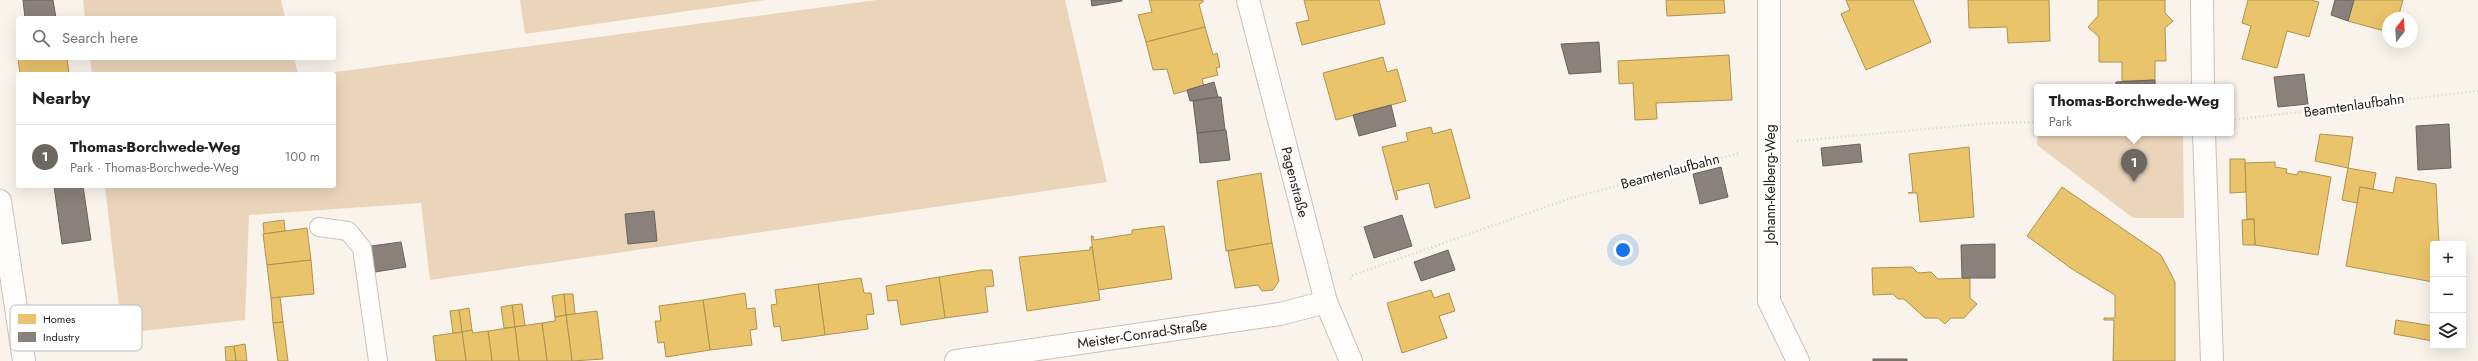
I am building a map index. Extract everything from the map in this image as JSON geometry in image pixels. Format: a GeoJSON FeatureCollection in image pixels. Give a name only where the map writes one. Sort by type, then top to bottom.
{"type":"FeatureCollection","features":[{"type":"Feature","properties":{"kind":"street","name":"Pagenstraße"},"geometry":{"type":"LineString","coordinates":[[1248,0],[1326,302],[1351,361]]}},
{"type":"Feature","properties":{"kind":"street","name":"Johann-Kelberg-Weg"},"geometry":{"type":"LineString","coordinates":[[1769,0],[1769,301],[1798,361]]}},
{"type":"Feature","properties":{"kind":"street"},"geometry":{"type":"LineString","coordinates":[[2202,0],[2203,84]]}},
{"type":"Feature","properties":{"kind":"street"},"geometry":{"type":"LineString","coordinates":[[2204,136],[2212,361]]}},
{"type":"Feature","properties":{"kind":"street"},"geometry":{"type":"LineString","coordinates":[[0,200],[16,305]]}},
{"type":"Feature","properties":{"kind":"street","name":"Meister-Conrad-Straße"},"geometry":{"type":"LineString","coordinates":[[956,361],[1280,314],[1326,302]]}},
{"type":"Feature","properties":{"kind":"street"},"geometry":{"type":"LineString","coordinates":[[23,351],[24,361]]}},
{"type":"Feature","properties":{"kind":"lane"},"geometry":{"type":"LineString","coordinates":[[319,227],[348,231],[362,248],[378,361]]}},
{"type":"Feature","properties":{"kind":"path","name":"Beamtenlaufbahn"},"geometry":{"type":"LineString","coordinates":[[2234,120],[2478,90]]}},
{"type":"Feature","properties":{"kind":"path","name":"Beamtenlaufbahn"},"geometry":{"type":"LineString","coordinates":[[1326,302],[1353,275],[1541,208],[1571,198],[1770,144],[1992,123],[2034,122]]}},
{"type":"Feature","properties":{"kind":"shaded area"},"geometry":{"type":"Polygon","coordinates":[[[83,0],[281,0],[285,16],[85,16],[83,0]]]}},
{"type":"Feature","properties":{"kind":"shaded area"},"geometry":{"type":"Polygon","coordinates":[[[520,0],[765,0],[525,34],[520,0]]]}},
{"type":"Feature","properties":{"kind":"shaded area"},"geometry":{"type":"Polygon","coordinates":[[[877,0],[1065,0],[1107,182],[430,280],[421,203],[249,215],[245,320],[142,331],[142,305],[119,305],[105,188],[336,188],[336,72],[877,0]]]}},
{"type":"Feature","properties":{"kind":"shaded area"},"geometry":{"type":"Polygon","coordinates":[[[90,60],[294,60],[298,72],[92,72],[90,60]]]}},
{"type":"Feature","properties":{"kind":"shaded area"},"geometry":{"type":"Polygon","coordinates":[[[2038,136],[2183,136],[2184,218],[2133,218],[2037,145],[2038,136]]]}},
{"type":"Feature","properties":{"kind":"building: Homes"},"geometry":{"type":"Polygon","coordinates":[[[1149,0],[1203,0],[1203,2],[1199,4],[1205,27],[1146,42],[1138,15],[1152,12],[1149,0]]]}},
{"type":"Feature","properties":{"kind":"building: Homes"},"geometry":{"type":"Polygon","coordinates":[[[1304,0],[1379,0],[1385,24],[1302,45],[1296,23],[1309,20],[1304,0]]]}},
{"type":"Feature","properties":{"kind":"building: Homes"},"geometry":{"type":"Polygon","coordinates":[[[1666,0],[1724,0],[1725,13],[1667,16],[1666,0]]]}},
{"type":"Feature","properties":{"kind":"building: Homes"},"geometry":{"type":"Polygon","coordinates":[[[1846,0],[1913,0],[1931,42],[1866,70],[1841,14],[1850,10],[1846,0]]]}},
{"type":"Feature","properties":{"kind":"building: Homes"},"geometry":{"type":"Polygon","coordinates":[[[1968,0],[2049,0],[2050,41],[2008,43],[2007,27],[1969,28],[1968,0]]]}},
{"type":"Feature","properties":{"kind":"building: Homes"},"geometry":{"type":"Polygon","coordinates":[[[2098,0],[2165,0],[2165,13],[2173,21],[2165,28],[2166,61],[2155,61],[2155,80],[2122,81],[2122,62],[2099,62],[2099,37],[2088,27],[2098,16],[2098,0]]]}},
{"type":"Feature","properties":{"kind":"building: Homes"},"geometry":{"type":"Polygon","coordinates":[[[2248,0],[2311,0],[2319,2],[2309,37],[2287,31],[2277,68],[2242,59],[2251,26],[2242,23],[2248,0]]]}},
{"type":"Feature","properties":{"kind":"building: Homes"},"geometry":{"type":"Polygon","coordinates":[[[2354,0],[2403,0],[2400,12],[2382,12],[2382,30],[2348,21],[2354,0]]]}},
{"type":"Feature","properties":{"kind":"building: Homes"},"geometry":{"type":"Polygon","coordinates":[[[1205,27],[1213,55],[1217,53],[1220,67],[1216,68],[1218,75],[1202,79],[1204,86],[1174,94],[1167,69],[1153,70],[1146,42],[1205,27]]]}},
{"type":"Feature","properties":{"kind":"building: Homes"},"geometry":{"type":"Polygon","coordinates":[[[1729,55],[1732,100],[1656,103],[1657,119],[1635,120],[1633,83],[1619,84],[1618,61],[1729,55]]]}},
{"type":"Feature","properties":{"kind":"building: Homes"},"geometry":{"type":"Polygon","coordinates":[[[1383,57],[1387,72],[1397,69],[1406,101],[1336,120],[1323,73],[1383,57]]]}},
{"type":"Feature","properties":{"kind":"building: Homes"},"geometry":{"type":"Polygon","coordinates":[[[18,60],[67,60],[69,72],[20,72],[18,60]]]}},
{"type":"Feature","properties":{"kind":"building: Homes"},"geometry":{"type":"Polygon","coordinates":[[[1431,127],[1433,134],[1451,129],[1470,198],[1435,208],[1429,183],[1396,191],[1398,199],[1396,200],[1382,147],[1408,141],[1406,133],[1431,127]]]}},
{"type":"Feature","properties":{"kind":"building: Homes"},"geometry":{"type":"Polygon","coordinates":[[[2320,134],[2353,137],[2348,168],[2315,161],[2320,134]]]}},
{"type":"Feature","properties":{"kind":"building: Homes"},"geometry":{"type":"Polygon","coordinates":[[[1969,147],[1974,217],[1920,222],[1917,193],[1908,193],[1913,192],[1909,154],[1969,147]]]}},
{"type":"Feature","properties":{"kind":"building: Homes"},"geometry":{"type":"Polygon","coordinates":[[[2230,159],[2245,159],[2246,192],[2230,193],[2230,159]]]}},
{"type":"Feature","properties":{"kind":"building: Homes"},"geometry":{"type":"Polygon","coordinates":[[[2275,162],[2275,167],[2287,169],[2286,173],[2297,175],[2299,171],[2331,177],[2318,255],[2255,245],[2254,219],[2247,219],[2245,163],[2275,162]]]}},
{"type":"Feature","properties":{"kind":"building: Homes"},"geometry":{"type":"Polygon","coordinates":[[[2348,168],[2376,173],[2373,189],[2360,187],[2357,203],[2342,200],[2348,168]]]}},
{"type":"Feature","properties":{"kind":"building: Homes"},"geometry":{"type":"Polygon","coordinates":[[[1261,173],[1272,243],[1226,251],[1217,181],[1261,173]]]}},
{"type":"Feature","properties":{"kind":"building: Homes"},"geometry":{"type":"Polygon","coordinates":[[[2396,177],[2436,184],[2439,241],[2430,241],[2430,281],[2346,266],[2360,187],[2393,193],[2396,177]]]}},
{"type":"Feature","properties":{"kind":"building: Homes"},"geometry":{"type":"Polygon","coordinates":[[[2062,187],[2161,255],[2175,282],[2175,361],[2113,361],[2114,320],[2104,320],[2104,318],[2115,318],[2115,295],[2072,269],[2027,236],[2062,187]]]}},
{"type":"Feature","properties":{"kind":"building: Homes"},"geometry":{"type":"Polygon","coordinates":[[[2254,219],[2255,245],[2243,245],[2242,220],[2254,219]]]}},
{"type":"Feature","properties":{"kind":"building: Homes"},"geometry":{"type":"Polygon","coordinates":[[[284,220],[285,231],[264,234],[263,223],[284,220]]]}},
{"type":"Feature","properties":{"kind":"building: Homes"},"geometry":{"type":"Polygon","coordinates":[[[1164,226],[1172,279],[1098,290],[1091,236],[1093,236],[1094,240],[1132,234],[1132,230],[1164,226]]]}},
{"type":"Feature","properties":{"kind":"building: Homes"},"geometry":{"type":"Polygon","coordinates":[[[307,228],[311,260],[267,265],[263,234],[307,228]]]}},
{"type":"Feature","properties":{"kind":"building: Homes"},"geometry":{"type":"Polygon","coordinates":[[[1272,243],[1279,281],[1273,290],[1262,291],[1258,285],[1235,288],[1228,251],[1272,243]]]}},
{"type":"Feature","properties":{"kind":"building: Homes"},"geometry":{"type":"Polygon","coordinates":[[[1090,247],[1092,247],[1100,300],[1027,311],[1019,257],[1090,250],[1090,247]]]}},
{"type":"Feature","properties":{"kind":"building: Homes"},"geometry":{"type":"Polygon","coordinates":[[[311,260],[314,294],[271,298],[267,265],[311,260]]]}},
{"type":"Feature","properties":{"kind":"building: Homes"},"geometry":{"type":"Polygon","coordinates":[[[1912,267],[1918,273],[1931,272],[1938,279],[1970,278],[1970,298],[1977,304],[1964,318],[1951,318],[1945,324],[1938,318],[1925,318],[1904,299],[1898,299],[1893,294],[1873,295],[1872,268],[1912,267]]]}},
{"type":"Feature","properties":{"kind":"building: Homes"},"geometry":{"type":"Polygon","coordinates":[[[982,270],[992,270],[994,286],[985,287],[988,312],[945,318],[939,277],[982,270]]]}},
{"type":"Feature","properties":{"kind":"building: Homes"},"geometry":{"type":"Polygon","coordinates":[[[939,277],[945,318],[901,325],[897,300],[888,301],[886,286],[939,277]]]}},
{"type":"Feature","properties":{"kind":"building: Homes"},"geometry":{"type":"Polygon","coordinates":[[[861,278],[864,293],[871,293],[874,314],[866,315],[868,329],[825,335],[818,284],[861,278]]]}},
{"type":"Feature","properties":{"kind":"building: Homes"},"geometry":{"type":"Polygon","coordinates":[[[818,284],[825,335],[782,341],[780,326],[774,327],[771,305],[777,304],[775,290],[818,284]]]}},
{"type":"Feature","properties":{"kind":"building: Homes"},"geometry":{"type":"Polygon","coordinates":[[[1431,290],[1434,298],[1449,293],[1455,311],[1439,316],[1447,338],[1402,353],[1387,303],[1431,290]]]}},
{"type":"Feature","properties":{"kind":"building: Homes"},"geometry":{"type":"Polygon","coordinates":[[[745,293],[747,309],[755,308],[757,329],[750,330],[752,345],[710,350],[703,300],[745,293]]]}},
{"type":"Feature","properties":{"kind":"building: Homes"},"geometry":{"type":"Polygon","coordinates":[[[564,294],[573,294],[575,314],[566,315],[564,294]]]}},
{"type":"Feature","properties":{"kind":"building: Homes"},"geometry":{"type":"Polygon","coordinates":[[[564,294],[566,315],[555,317],[552,296],[564,294]]]}},
{"type":"Feature","properties":{"kind":"building: Homes"},"geometry":{"type":"Polygon","coordinates":[[[280,297],[283,322],[273,323],[271,298],[280,297]]]}},
{"type":"Feature","properties":{"kind":"building: Homes"},"geometry":{"type":"Polygon","coordinates":[[[703,300],[710,350],[666,357],[664,342],[658,343],[655,321],[661,321],[659,306],[703,300]]]}},
{"type":"Feature","properties":{"kind":"building: Homes"},"geometry":{"type":"Polygon","coordinates":[[[522,304],[525,325],[515,327],[512,305],[522,304]]]}},
{"type":"Feature","properties":{"kind":"building: Homes"},"geometry":{"type":"Polygon","coordinates":[[[512,305],[515,327],[504,328],[501,307],[512,305]]]}},
{"type":"Feature","properties":{"kind":"building: Homes"},"geometry":{"type":"Polygon","coordinates":[[[469,308],[472,330],[462,332],[459,310],[469,308]]]}},
{"type":"Feature","properties":{"kind":"building: Homes"},"geometry":{"type":"Polygon","coordinates":[[[459,310],[462,332],[453,333],[450,311],[459,310]]]}},
{"type":"Feature","properties":{"kind":"building: Homes"},"geometry":{"type":"Polygon","coordinates":[[[597,311],[603,359],[572,361],[566,315],[597,311]]]}},
{"type":"Feature","properties":{"kind":"building: Homes"},"geometry":{"type":"Polygon","coordinates":[[[566,315],[572,361],[547,361],[542,323],[555,321],[555,317],[566,315]]]}},
{"type":"Feature","properties":{"kind":"building: Homes"},"geometry":{"type":"Polygon","coordinates":[[[2396,320],[2430,326],[2430,340],[2394,334],[2396,320]]]}},
{"type":"Feature","properties":{"kind":"building: Homes"},"geometry":{"type":"Polygon","coordinates":[[[283,322],[288,361],[278,361],[273,323],[283,322]]]}},
{"type":"Feature","properties":{"kind":"building: Homes"},"geometry":{"type":"Polygon","coordinates":[[[542,323],[547,361],[519,361],[515,327],[542,323]]]}},
{"type":"Feature","properties":{"kind":"building: Homes"},"geometry":{"type":"Polygon","coordinates":[[[515,327],[519,361],[492,361],[488,331],[515,327]]]}},
{"type":"Feature","properties":{"kind":"building: Homes"},"geometry":{"type":"Polygon","coordinates":[[[472,330],[473,333],[488,331],[492,361],[466,361],[462,332],[472,330]]]}},
{"type":"Feature","properties":{"kind":"building: Homes"},"geometry":{"type":"Polygon","coordinates":[[[462,332],[466,361],[436,361],[433,336],[462,332]]]}},
{"type":"Feature","properties":{"kind":"building: Homes"},"geometry":{"type":"Polygon","coordinates":[[[245,344],[247,361],[236,361],[234,346],[245,344]]]}},
{"type":"Feature","properties":{"kind":"building: Homes"},"geometry":{"type":"Polygon","coordinates":[[[234,346],[236,361],[226,361],[225,347],[234,346]]]}},
{"type":"Feature","properties":{"kind":"building: Industry"},"geometry":{"type":"Polygon","coordinates":[[[23,0],[53,0],[56,16],[25,16],[23,0]]]}},
{"type":"Feature","properties":{"kind":"building: Industry"},"geometry":{"type":"Polygon","coordinates":[[[1091,0],[1122,0],[1122,1],[1092,6],[1091,0]]]}},
{"type":"Feature","properties":{"kind":"building: Industry"},"geometry":{"type":"Polygon","coordinates":[[[2335,0],[2354,0],[2348,21],[2331,15],[2335,0]]]}},
{"type":"Feature","properties":{"kind":"building: Industry"},"geometry":{"type":"Polygon","coordinates":[[[1599,42],[1601,72],[1569,74],[1561,44],[1599,42]]]}},
{"type":"Feature","properties":{"kind":"building: Industry"},"geometry":{"type":"Polygon","coordinates":[[[2304,74],[2308,104],[2278,107],[2274,77],[2304,74]]]}},
{"type":"Feature","properties":{"kind":"building: Industry"},"geometry":{"type":"Polygon","coordinates":[[[2155,80],[2155,84],[2116,84],[2116,82],[2155,80]]]}},
{"type":"Feature","properties":{"kind":"building: Industry"},"geometry":{"type":"Polygon","coordinates":[[[1214,82],[1218,97],[1190,101],[1187,90],[1214,82]]]}},
{"type":"Feature","properties":{"kind":"building: Industry"},"geometry":{"type":"Polygon","coordinates":[[[1221,97],[1225,130],[1197,133],[1193,101],[1221,97]]]}},
{"type":"Feature","properties":{"kind":"building: Industry"},"geometry":{"type":"Polygon","coordinates":[[[1391,105],[1396,126],[1359,136],[1353,115],[1391,105]]]}},
{"type":"Feature","properties":{"kind":"building: Industry"},"geometry":{"type":"Polygon","coordinates":[[[2449,124],[2451,168],[2418,170],[2416,126],[2449,124]]]}},
{"type":"Feature","properties":{"kind":"building: Industry"},"geometry":{"type":"Polygon","coordinates":[[[1226,130],[1230,160],[1200,163],[1197,133],[1226,130]]]}},
{"type":"Feature","properties":{"kind":"building: Industry"},"geometry":{"type":"Polygon","coordinates":[[[1860,144],[1862,162],[1823,166],[1821,148],[1860,144]]]}},
{"type":"Feature","properties":{"kind":"building: Industry"},"geometry":{"type":"Polygon","coordinates":[[[1721,167],[1728,197],[1700,204],[1693,174],[1721,167]]]}},
{"type":"Feature","properties":{"kind":"building: Industry"},"geometry":{"type":"Polygon","coordinates":[[[54,188],[83,188],[91,240],[62,244],[54,188]]]}},
{"type":"Feature","properties":{"kind":"building: Industry"},"geometry":{"type":"Polygon","coordinates":[[[654,211],[657,241],[628,244],[625,214],[654,211]]]}},
{"type":"Feature","properties":{"kind":"building: Industry"},"geometry":{"type":"Polygon","coordinates":[[[1402,215],[1412,246],[1374,258],[1364,227],[1402,215]]]}},
{"type":"Feature","properties":{"kind":"building: Industry"},"geometry":{"type":"Polygon","coordinates":[[[401,242],[406,267],[375,272],[371,246],[401,242]]]}},
{"type":"Feature","properties":{"kind":"building: Industry"},"geometry":{"type":"Polygon","coordinates":[[[1995,244],[1995,278],[1962,278],[1961,245],[1995,244]]]}},
{"type":"Feature","properties":{"kind":"building: Industry"},"geometry":{"type":"Polygon","coordinates":[[[1448,250],[1455,270],[1421,281],[1414,262],[1448,250]]]}},
{"type":"Feature","properties":{"kind":"building: Industry"},"geometry":{"type":"Polygon","coordinates":[[[1873,359],[1907,359],[1907,361],[1873,361],[1873,359]]]}},
{"type":"Feature","properties":{"kind":"place","name":"Thomas-Borchwede-Weg"},"geometry":{"type":"Point","coordinates":[2134,182]}}]}
